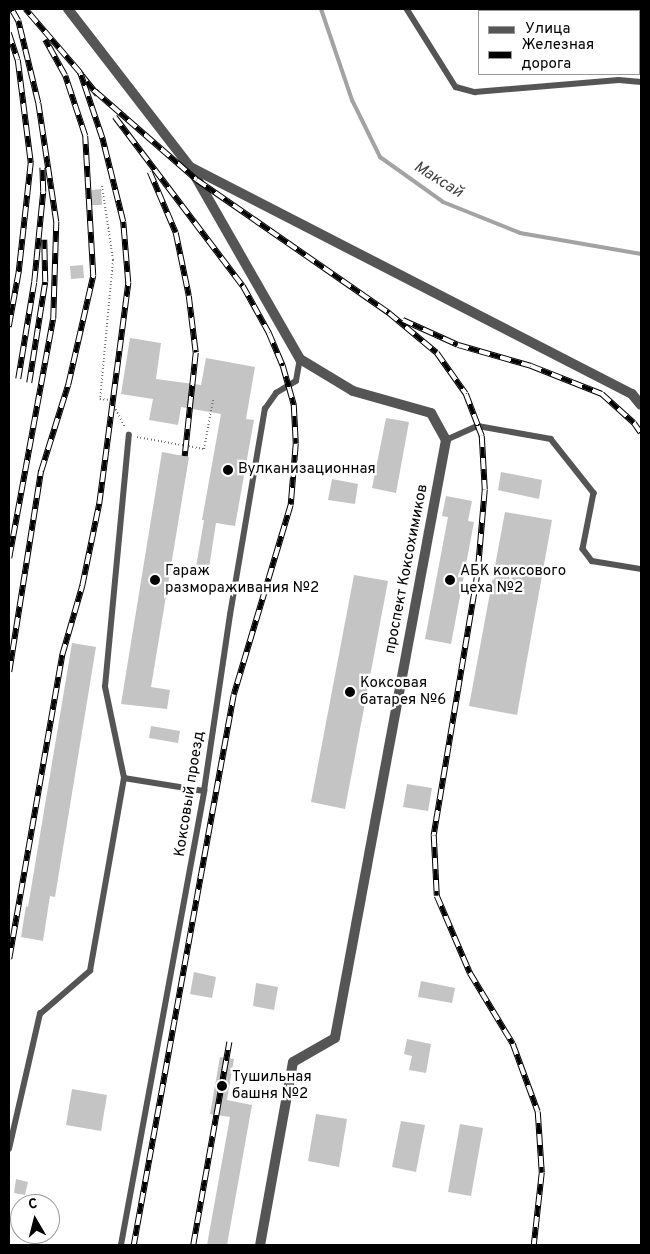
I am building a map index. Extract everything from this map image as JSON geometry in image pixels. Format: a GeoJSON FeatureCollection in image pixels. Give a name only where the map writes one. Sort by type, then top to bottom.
{"type":"FeatureCollection","features":[{"type":"Feature","properties":{"kind":"street"},"geometry":{"type":"LineString","coordinates":[[68,9],[190,167],[300,359],[353,391],[431,413],[446,440]]}},
{"type":"Feature","properties":{"kind":"street"},"geometry":{"type":"LineString","coordinates":[[190,167],[632,394],[641,405]]}},
{"type":"Feature","properties":{"kind":"street","name":"проспект Коксохимиков"},"geometry":{"type":"LineString","coordinates":[[260,1245],[293,1062],[335,1038],[446,440]]}},
{"type":"Feature","properties":{"kind":"lane"},"geometry":{"type":"LineString","coordinates":[[407,9],[456,87],[475,92],[619,80],[641,82]]}},
{"type":"Feature","properties":{"kind":"lane","name":"Коксовый проезд"},"geometry":{"type":"LineString","coordinates":[[121,1245],[204,791],[230,615],[265,409],[276,392],[296,381],[300,359]]}},
{"type":"Feature","properties":{"kind":"lane"},"geometry":{"type":"LineString","coordinates":[[446,440],[478,426],[551,439],[594,493],[583,550],[592,561],[641,569]]}},
{"type":"Feature","properties":{"kind":"lane"},"geometry":{"type":"LineString","coordinates":[[9,1149],[40,1014],[90,971],[124,778],[105,687],[129,435]]}},
{"type":"Feature","properties":{"kind":"lane"},"geometry":{"type":"LineString","coordinates":[[124,778],[204,791]]}},
{"type":"Feature","properties":{"kind":"path"},"geometry":{"type":"LineString","coordinates":[[102,186],[113,260],[100,399],[111,400],[129,435],[204,449],[213,400]]}},
{"type":"Feature","properties":{"kind":"building"},"geometry":{"type":"Polygon","coordinates":[[[101,189],[102,205],[92,205],[92,190],[101,189]]]}},
{"type":"Feature","properties":{"kind":"building"},"geometry":{"type":"Polygon","coordinates":[[[83,265],[84,278],[71,279],[70,266],[83,265]]]}},
{"type":"Feature","properties":{"kind":"building"},"geometry":{"type":"Polygon","coordinates":[[[130,338],[161,343],[156,379],[201,385],[206,358],[255,367],[246,419],[254,420],[235,526],[216,523],[209,568],[196,567],[204,520],[202,520],[221,414],[181,407],[178,425],[149,420],[153,399],[121,394],[130,338]]]}},
{"type":"Feature","properties":{"kind":"building"},"geometry":{"type":"Polygon","coordinates":[[[386,418],[409,422],[396,493],[372,488],[386,418]]]}},
{"type":"Feature","properties":{"kind":"building","name":"Гараж размораживания №2"},"geometry":{"type":"Polygon","coordinates":[[[162,452],[189,457],[151,687],[170,690],[167,709],[121,704],[162,452]]]}},
{"type":"Feature","properties":{"kind":"building"},"geometry":{"type":"Polygon","coordinates":[[[501,472],[542,480],[539,499],[498,490],[501,472]]]}},
{"type":"Feature","properties":{"kind":"building"},"geometry":{"type":"Polygon","coordinates":[[[332,479],[358,484],[355,504],[328,500],[332,479]]]}},
{"type":"Feature","properties":{"kind":"building","name":"АБК коксового цеха №2"},"geometry":{"type":"Polygon","coordinates":[[[446,496],[472,501],[468,521],[474,522],[451,644],[425,639],[448,517],[442,516],[446,496]]]}},
{"type":"Feature","properties":{"kind":"building"},"geometry":{"type":"Polygon","coordinates":[[[505,512],[552,520],[517,715],[469,706],[505,512]]]}},
{"type":"Feature","properties":{"kind":"building","name":"Коксовая батарея №6"},"geometry":{"type":"Polygon","coordinates":[[[354,575],[388,581],[345,809],[311,802],[354,575]]]}},
{"type":"Feature","properties":{"kind":"building"},"geometry":{"type":"Polygon","coordinates":[[[72,643],[96,647],[55,897],[50,896],[43,941],[21,937],[26,906],[28,907],[72,643]]]}},
{"type":"Feature","properties":{"kind":"building"},"geometry":{"type":"Polygon","coordinates":[[[151,726],[180,731],[178,743],[149,738],[151,726]]]}},
{"type":"Feature","properties":{"kind":"building"},"geometry":{"type":"Polygon","coordinates":[[[407,784],[432,788],[428,811],[403,807],[407,784]]]}},
{"type":"Feature","properties":{"kind":"building"},"geometry":{"type":"Polygon","coordinates":[[[194,972],[216,977],[212,998],[190,994],[194,972]]]}},
{"type":"Feature","properties":{"kind":"building"},"geometry":{"type":"Polygon","coordinates":[[[421,981],[455,988],[452,1003],[418,997],[421,981]]]}},
{"type":"Feature","properties":{"kind":"building"},"geometry":{"type":"Polygon","coordinates":[[[256,983],[278,987],[274,1010],[253,1006],[256,983]]]}},
{"type":"Feature","properties":{"kind":"building"},"geometry":{"type":"Polygon","coordinates":[[[407,1039],[431,1044],[426,1073],[409,1070],[412,1056],[404,1054],[407,1039]]]}},
{"type":"Feature","properties":{"kind":"building"},"geometry":{"type":"Polygon","coordinates":[[[220,1057],[234,1059],[227,1100],[252,1105],[227,1245],[207,1245],[230,1117],[210,1114],[220,1057]]]}},
{"type":"Feature","properties":{"kind":"building"},"geometry":{"type":"Polygon","coordinates":[[[72,1089],[107,1095],[101,1131],[66,1125],[72,1089]]]}},
{"type":"Feature","properties":{"kind":"building"},"geometry":{"type":"Polygon","coordinates":[[[316,1114],[347,1119],[339,1167],[308,1161],[316,1114]]]}},
{"type":"Feature","properties":{"kind":"building"},"geometry":{"type":"Polygon","coordinates":[[[401,1121],[425,1125],[416,1172],[392,1167],[401,1121]]]}},
{"type":"Feature","properties":{"kind":"building"},"geometry":{"type":"Polygon","coordinates":[[[460,1124],[483,1128],[471,1196],[448,1192],[460,1124]]]}},
{"type":"Feature","properties":{"kind":"building"},"geometry":{"type":"Polygon","coordinates":[[[16,1179],[28,1182],[25,1194],[14,1193],[16,1179]]]}},
{"type":"Feature","properties":{"kind":"waterway","name":"Максай"},"geometry":{"type":"LineString","coordinates":[[321,9],[352,100],[380,157],[443,202],[520,233],[641,254]]}},
{"type":"Feature","properties":{"kind":"railway"},"geometry":{"type":"LineString","coordinates":[[9,558],[53,319],[56,222],[38,103],[18,21],[11,9]]}},
{"type":"Feature","properties":{"kind":"railway"},"geometry":{"type":"LineString","coordinates":[[9,959],[62,655],[82,586],[99,504],[128,283],[123,222],[102,138],[80,73],[25,9]]}},
{"type":"Feature","properties":{"kind":"railway"},"geometry":{"type":"LineString","coordinates":[[9,33],[18,60],[31,163],[19,272],[9,327]]}},
{"type":"Feature","properties":{"kind":"railway"},"geometry":{"type":"LineString","coordinates":[[9,672],[41,471],[68,385],[93,276],[85,136],[65,76],[45,40]]}},
{"type":"Feature","properties":{"kind":"railway"},"geometry":{"type":"LineString","coordinates":[[80,73],[98,95]]}},
{"type":"Feature","properties":{"kind":"railway"},"geometry":{"type":"LineString","coordinates":[[95,91],[197,180],[389,313],[437,353],[466,394],[482,436],[485,490],[478,572],[434,836],[437,896],[470,973],[513,1044],[538,1112],[542,1173],[534,1245]]}},
{"type":"Feature","properties":{"kind":"railway"},"geometry":{"type":"LineString","coordinates":[[115,117],[243,286],[269,333],[283,366],[294,405],[296,444],[291,505],[234,695],[134,1245]]}},
{"type":"Feature","properties":{"kind":"railway"},"geometry":{"type":"LineString","coordinates":[[18,379],[34,282],[43,192],[42,168]]}},
{"type":"Feature","properties":{"kind":"railway"},"geometry":{"type":"LineString","coordinates":[[150,172],[176,233],[189,296],[196,353],[185,456]]}},
{"type":"Feature","properties":{"kind":"railway"},"geometry":{"type":"LineString","coordinates":[[29,383],[45,282],[44,240]]}},
{"type":"Feature","properties":{"kind":"railway"},"geometry":{"type":"LineString","coordinates":[[403,320],[458,345],[531,366],[602,394],[634,423],[641,433]]}},
{"type":"Feature","properties":{"kind":"railway"},"geometry":{"type":"LineString","coordinates":[[193,1245],[229,1042]]}},
{"type":"Feature","properties":{"kind":"place","name":"Вулканизационная"},"geometry":{"type":"Point","coordinates":[228,470]}},
{"type":"Feature","properties":{"kind":"place","name":"Гараж размораживания №2"},"geometry":{"type":"Point","coordinates":[155,580]}},
{"type":"Feature","properties":{"kind":"place","name":"АБК коксового цеха №2"},"geometry":{"type":"Point","coordinates":[450,580]}},
{"type":"Feature","properties":{"kind":"place","name":"Коксовая батарея №6"},"geometry":{"type":"Point","coordinates":[350,692]}},
{"type":"Feature","properties":{"kind":"place","name":"Тушильная башня №2"},"geometry":{"type":"Point","coordinates":[222,1086]}}]}
